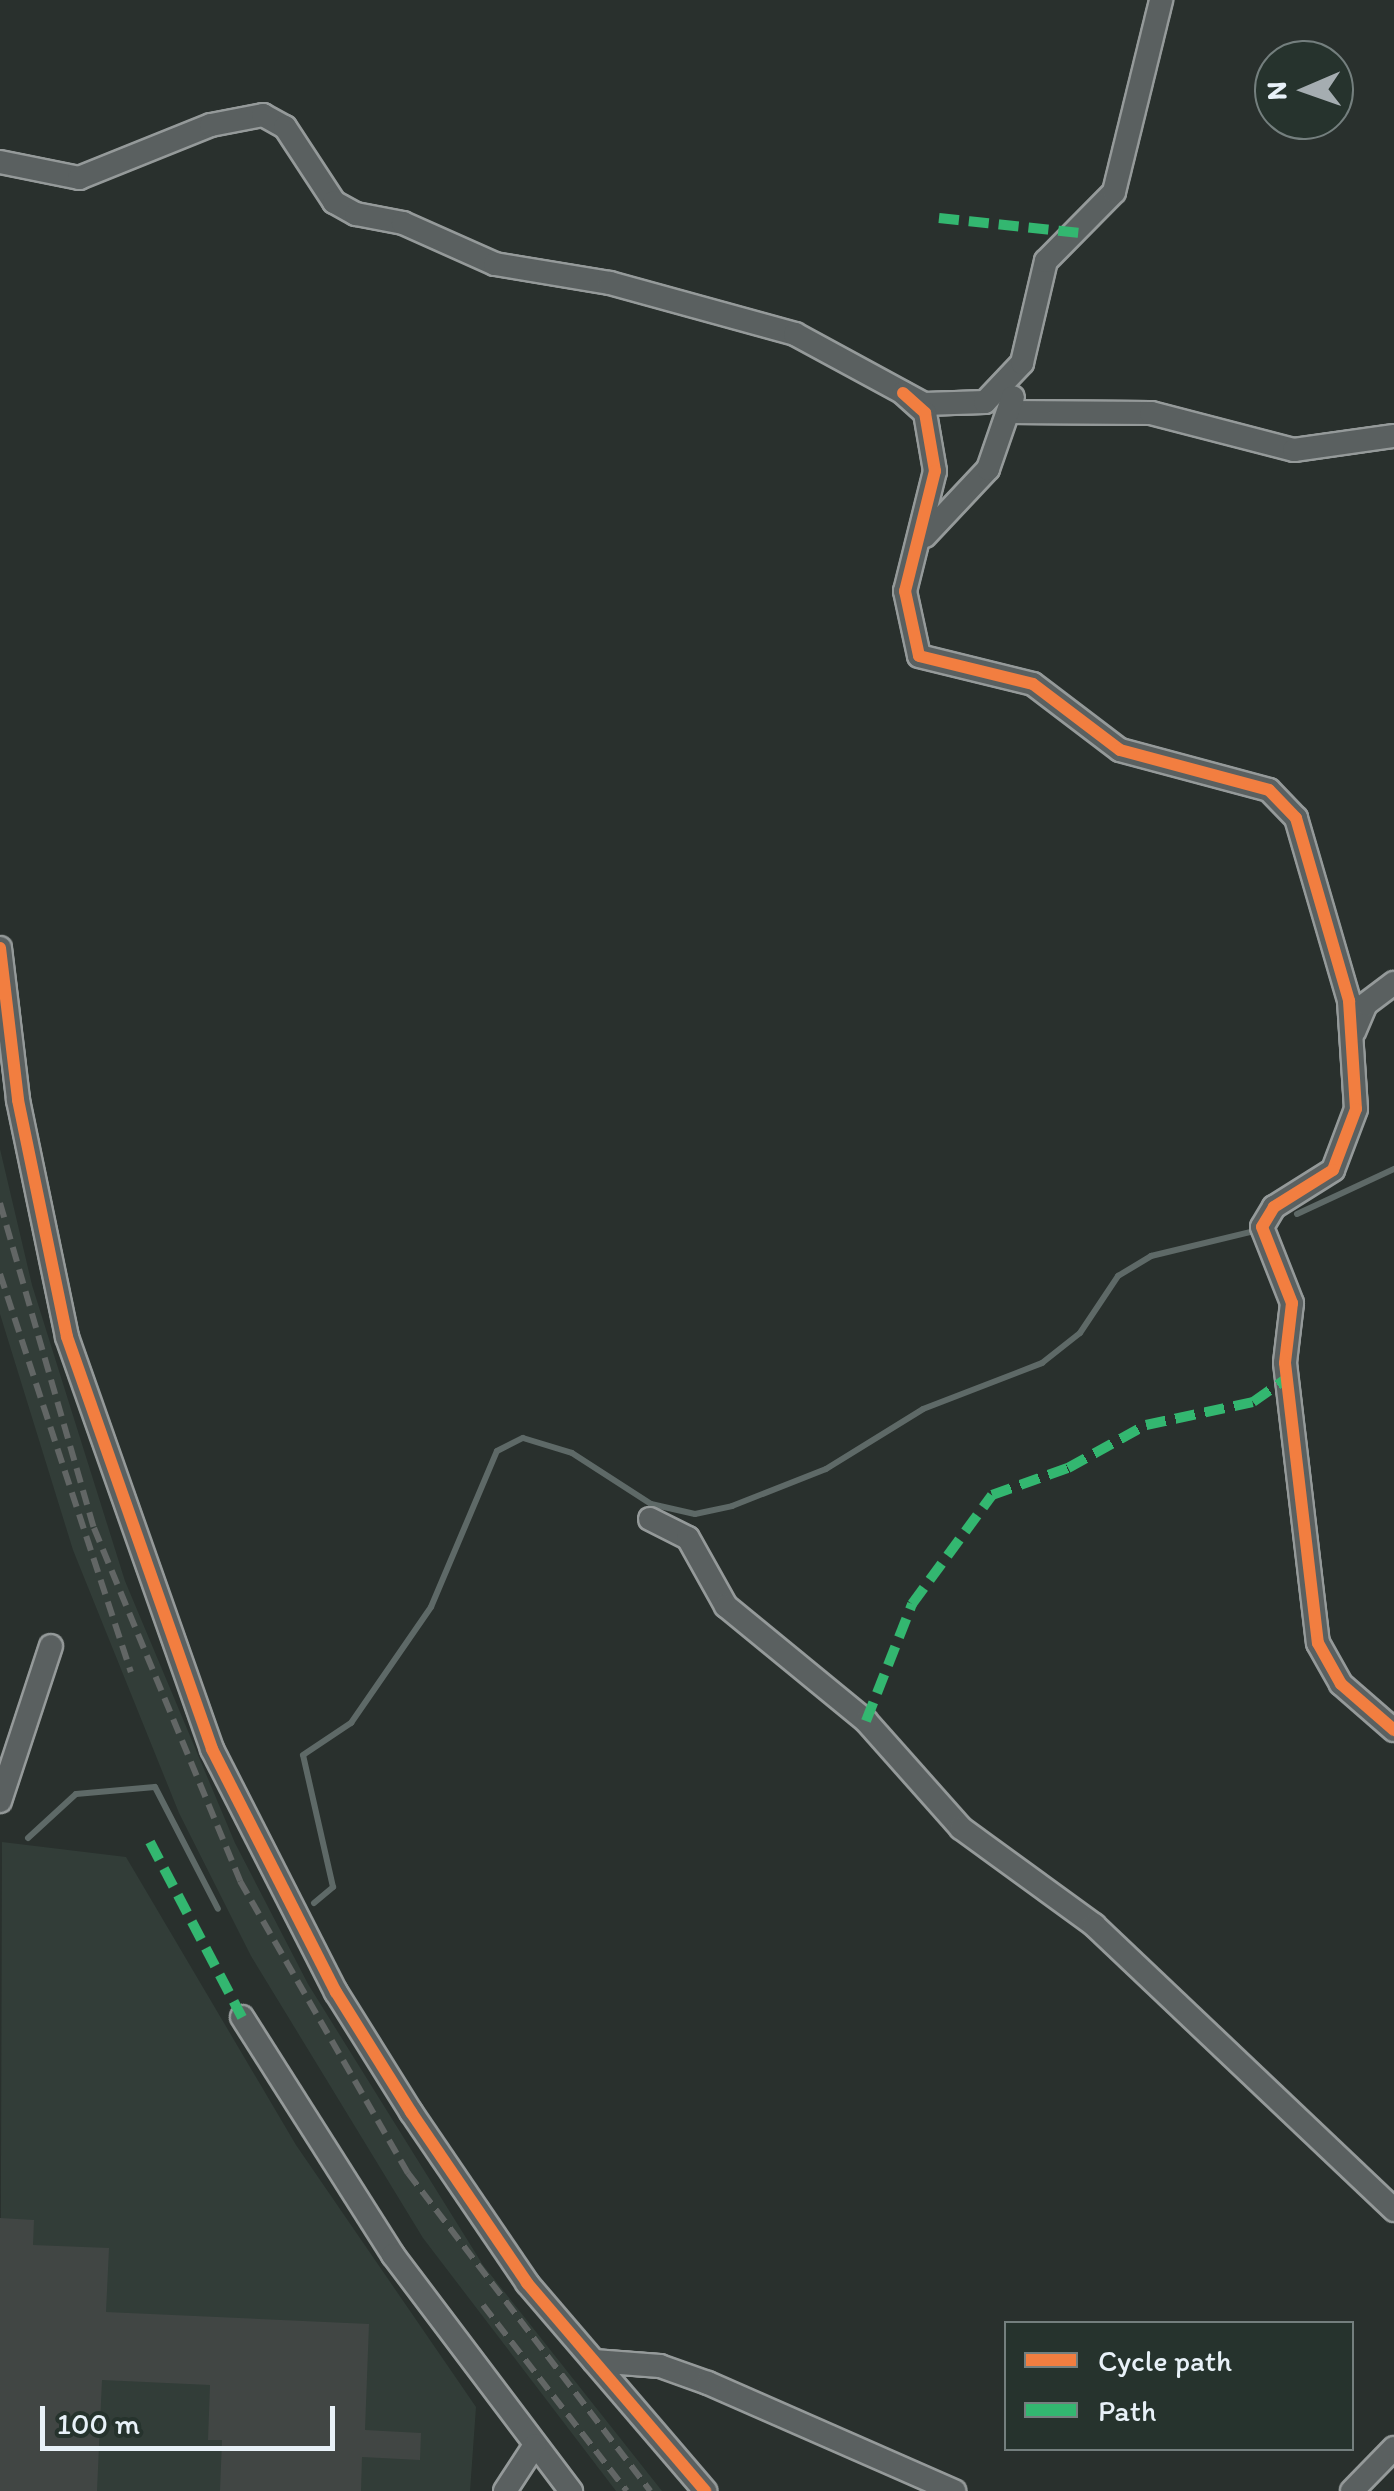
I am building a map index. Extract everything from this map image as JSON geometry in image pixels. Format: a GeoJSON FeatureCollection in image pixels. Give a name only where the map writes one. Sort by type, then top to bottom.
{"type":"FeatureCollection","features":[{"type":"Feature","properties":{"kind":"street"},"geometry":{"type":"LineString","coordinates":[[922,538],[988,469],[1022,363],[1036,278],[1114,192],[1161,0]]}},
{"type":"Feature","properties":{"kind":"street"},"geometry":{"type":"LineString","coordinates":[[0,162],[79,178],[211,125],[263,115],[285,127],[334,202],[356,214],[404,222],[495,264],[610,283],[795,334],[872,368],[925,413],[932,439],[922,538],[905,591],[919,656],[1033,684],[1120,750],[1286,801],[1338,962],[1352,1041],[1349,1142],[1333,1170],[1274,1207],[1262,1227],[1292,1303],[1290,1426],[1306,1488],[1318,1643],[1341,1684],[1394,1730]]}},
{"type":"Feature","properties":{"kind":"street"},"geometry":{"type":"LineString","coordinates":[[903,393],[924,404],[985,402],[1022,363]]}},
{"type":"Feature","properties":{"kind":"street"},"geometry":{"type":"LineString","coordinates":[[1009,412],[1151,413],[1294,450],[1394,436]]}},
{"type":"Feature","properties":{"kind":"street"},"geometry":{"type":"LineString","coordinates":[[0,948],[18,1100],[67,1337],[212,1749],[401,2097],[527,2283],[705,2491]]}},
{"type":"Feature","properties":{"kind":"street"},"geometry":{"type":"LineString","coordinates":[[1338,962],[1348,976],[1391,985]]}},
{"type":"Feature","properties":{"kind":"street"},"geometry":{"type":"LineString","coordinates":[[1352,1041],[1366,1004],[1391,985]]}},
{"type":"Feature","properties":{"kind":"street"},"geometry":{"type":"LineString","coordinates":[[650,1519],[688,1538],[726,1606],[866,1721],[960,1828],[1094,1925],[1394,2210]]}},
{"type":"Feature","properties":{"kind":"street"},"geometry":{"type":"LineString","coordinates":[[0,1801],[51,1646]]}},
{"type":"Feature","properties":{"kind":"street"},"geometry":{"type":"LineString","coordinates":[[242,2017],[362,2210],[572,2491]]}},
{"type":"Feature","properties":{"kind":"street"},"geometry":{"type":"LineString","coordinates":[[594,2362],[660,2366],[708,2383],[954,2491]]}},
{"type":"Feature","properties":{"kind":"street"},"geometry":{"type":"LineString","coordinates":[[505,2491],[535,2445]]}},
{"type":"Feature","properties":{"kind":"street"},"geometry":{"type":"LineString","coordinates":[[1352,2491],[1394,2448]]}},
{"type":"Feature","properties":{"kind":"shaded area"},"geometry":{"type":"Polygon","coordinates":[[[0,1149],[32,1285],[125,1581],[235,1843],[308,1984],[483,2265],[662,2491],[616,2491],[423,2238],[251,1956],[179,1813],[73,1550],[0,1314],[0,1149]]]}},
{"type":"Feature","properties":{"kind":"shaded area"},"geometry":{"type":"Polygon","coordinates":[[[2,1842],[126,1857],[296,2145],[476,2407],[470,2491],[0,2491],[2,1842]]]}},
{"type":"Feature","properties":{"kind":"building"},"geometry":{"type":"Polygon","coordinates":[[[0,2218],[34,2220],[33,2245],[109,2248],[106,2312],[369,2324],[365,2430],[421,2433],[420,2460],[362,2457],[361,2491],[220,2491],[222,2440],[208,2440],[210,2385],[102,2380],[97,2491],[0,2491],[0,2218]]]}},
{"type":"Feature","properties":{"kind":"waterway"},"geometry":{"type":"LineString","coordinates":[[1297,1214],[1394,1169]]}},
{"type":"Feature","properties":{"kind":"waterway"},"geometry":{"type":"LineString","coordinates":[[314,1903],[333,1887],[303,1755],[351,1723],[431,1607],[497,1451],[523,1438],[572,1453],[651,1504],[695,1514],[732,1506],[826,1469],[923,1409],[1042,1363],[1080,1333],[1118,1276],[1151,1256],[1254,1231]]}},
{"type":"Feature","properties":{"kind":"waterway"},"geometry":{"type":"LineString","coordinates":[[28,1838],[76,1794],[155,1787],[218,1909]]}},
{"type":"Feature","properties":{"kind":"railway"},"geometry":{"type":"LineString","coordinates":[[0,1203],[94,1528],[240,1881],[408,2173],[650,2491]]}},
{"type":"Feature","properties":{"kind":"railway"},"geometry":{"type":"LineString","coordinates":[[0,1274],[131,1672]]}},
{"type":"Feature","properties":{"kind":"railway"},"geometry":{"type":"LineString","coordinates":[[483,2305],[627,2491]]}},
{"type":"Feature","properties":{"kind":"marked path"},"geometry":{"type":"LineString","coordinates":[[939,218],[1080,233]]}},
{"type":"Feature","properties":{"kind":"marked path"},"geometry":{"type":"LineString","coordinates":[[866,1721],[912,1604],[992,1495],[1068,1468],[1146,1425],[1253,1402],[1287,1378]]}},
{"type":"Feature","properties":{"kind":"marked path"},"geometry":{"type":"LineString","coordinates":[[150,1842],[242,2017]]}},
{"type":"Feature","properties":{"kind":"cycle path"},"geometry":{"type":"LineString","coordinates":[[903,393],[925,413],[935,471],[905,591],[919,656],[1033,684],[1120,750],[1269,790],[1296,818],[1349,1001],[1356,1109],[1333,1170],[1274,1207],[1262,1227],[1292,1303],[1285,1363],[1318,1643],[1341,1684],[1394,1730]]}},
{"type":"Feature","properties":{"kind":"cycle path"},"geometry":{"type":"LineString","coordinates":[[0,948],[18,1100],[67,1337],[212,1749],[336,1992],[411,2112],[527,2283],[705,2491]]}}]}
